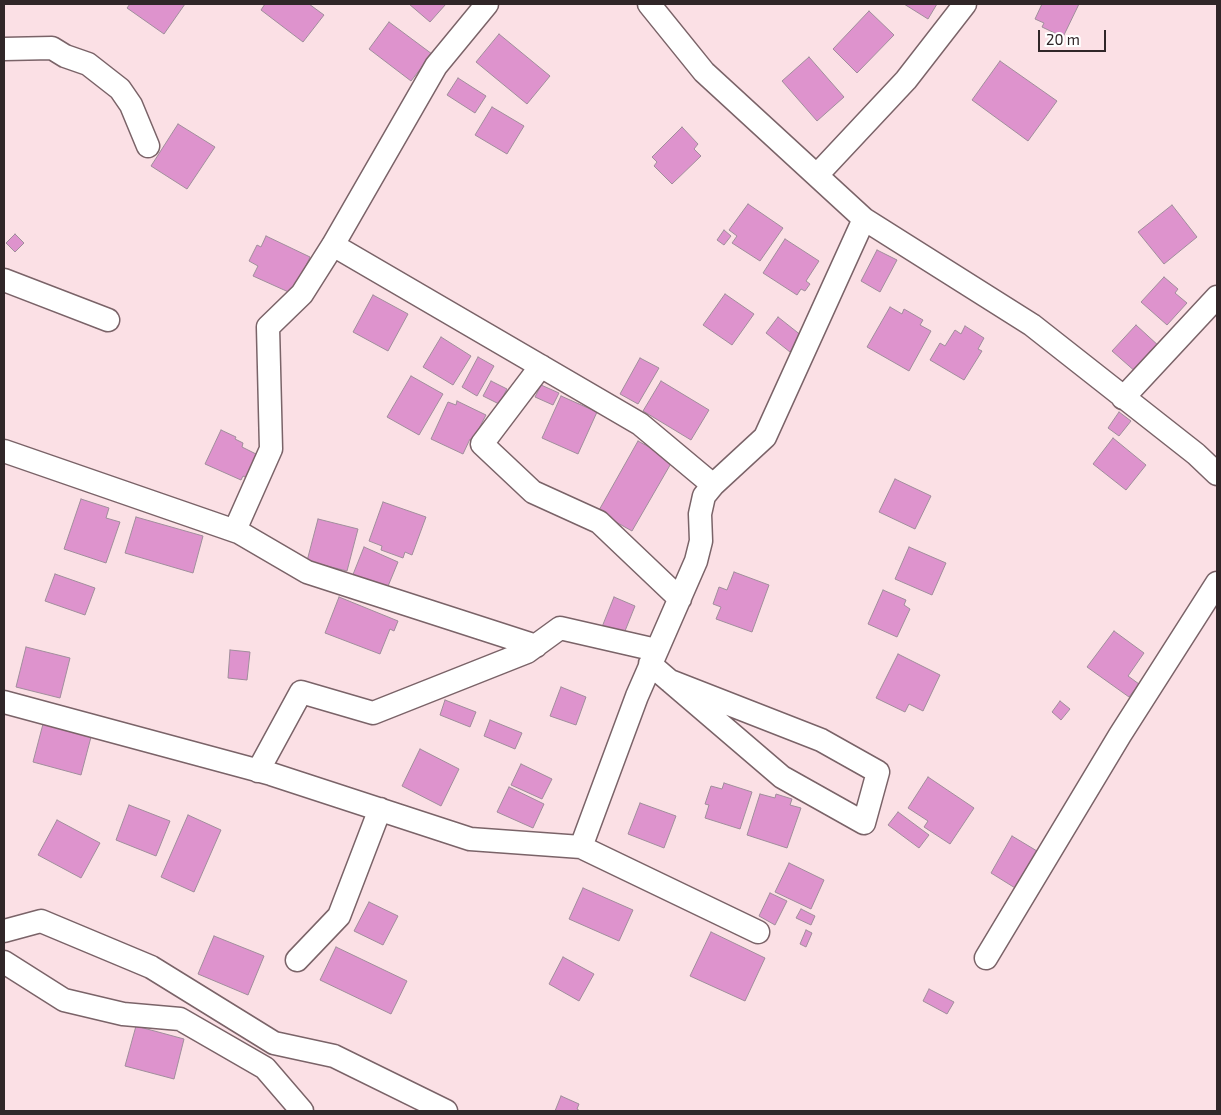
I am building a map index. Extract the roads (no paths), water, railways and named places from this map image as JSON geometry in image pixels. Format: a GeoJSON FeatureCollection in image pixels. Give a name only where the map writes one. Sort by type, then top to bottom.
{"type":"FeatureCollection","features":[{"type":"Feature","properties":{"kind":"street"},"geometry":{"type":"LineString","coordinates":[[487,4],[436,66],[333,245],[302,294],[268,327],[271,449],[235,530],[307,572],[536,646]]}},
{"type":"Feature","properties":{"kind":"street"},"geometry":{"type":"LineString","coordinates":[[649,4],[704,72],[864,219],[1032,325],[1196,454],[1217,474]]}},
{"type":"Feature","properties":{"kind":"street"},"geometry":{"type":"LineString","coordinates":[[817,176],[906,80],[965,4]]}},
{"type":"Feature","properties":{"kind":"street"},"geometry":{"type":"LineString","coordinates":[[4,49],[52,48],[65,56],[88,64],[120,89],[131,105],[148,146]]}},
{"type":"Feature","properties":{"kind":"street"},"geometry":{"type":"LineString","coordinates":[[581,847],[653,657],[696,562],[701,541],[700,514],[704,496],[713,485],[765,437],[864,219]]}},
{"type":"Feature","properties":{"kind":"street"},"geometry":{"type":"LineString","coordinates":[[333,245],[640,424],[713,485]]}},
{"type":"Feature","properties":{"kind":"street"},"geometry":{"type":"LineString","coordinates":[[4,280],[108,320]]}},
{"type":"Feature","properties":{"kind":"street"},"geometry":{"type":"LineString","coordinates":[[1123,398],[1217,297]]}},
{"type":"Feature","properties":{"kind":"street"},"geometry":{"type":"LineString","coordinates":[[542,366],[482,444],[533,492],[600,522],[680,599]]}},
{"type":"Feature","properties":{"kind":"street"},"geometry":{"type":"LineString","coordinates":[[4,451],[241,533]]}},
{"type":"Feature","properties":{"kind":"street"},"geometry":{"type":"LineString","coordinates":[[986,958],[1120,735],[1217,582]]}},
{"type":"Feature","properties":{"kind":"street"},"geometry":{"type":"LineString","coordinates":[[258,771],[301,692],[373,713],[527,652],[560,628],[653,657],[670,681],[782,777],[864,823],[878,772],[821,740],[670,681]]}},
{"type":"Feature","properties":{"kind":"street"},"geometry":{"type":"LineString","coordinates":[[4,702],[258,771],[470,838],[581,847],[758,932]]}},
{"type":"Feature","properties":{"kind":"street"},"geometry":{"type":"LineString","coordinates":[[297,960],[339,916],[380,809]]}},
{"type":"Feature","properties":{"kind":"street"},"geometry":{"type":"LineString","coordinates":[[4,931],[41,921],[151,967],[274,1043],[334,1056],[446,1111]]}},
{"type":"Feature","properties":{"kind":"street"},"geometry":{"type":"LineString","coordinates":[[4,962],[64,1000],[123,1014],[180,1019],[265,1068],[302,1111]]}}]}
